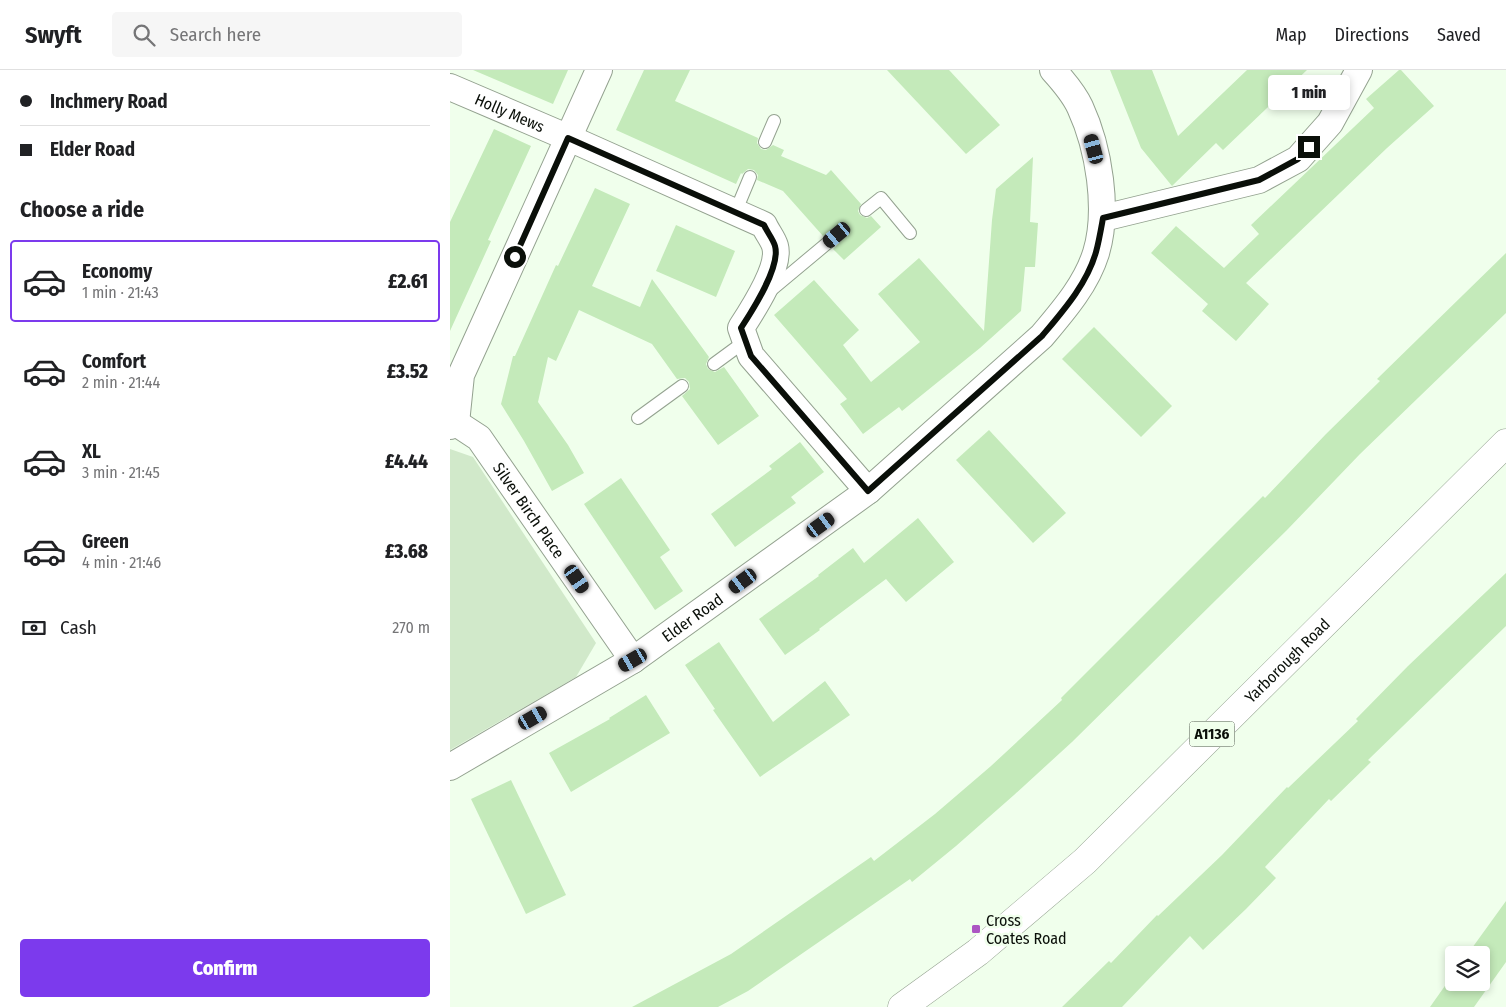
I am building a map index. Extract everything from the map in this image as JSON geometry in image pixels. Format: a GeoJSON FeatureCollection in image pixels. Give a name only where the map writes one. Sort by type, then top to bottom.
{"type":"FeatureCollection","features":[{"type":"Feature","properties":{"kind":"main road","name":"Yarborough Road"},"geometry":{"type":"LineString","coordinates":[[902,1007],[978,952],[1085,861],[1506,443]]}},
{"type":"Feature","properties":{"kind":"street"},"geometry":{"type":"LineString","coordinates":[[453,424],[461,376],[599,70]]}},
{"type":"Feature","properties":{"kind":"street","name":"Elder Road"},"geometry":{"type":"LineString","coordinates":[[450,767],[633,660],[868,491],[1042,336],[1063,312],[1081,286],[1096,253],[1103,218],[1100,181],[1088,128],[1080,106],[1053,70]]}},
{"type":"Feature","properties":{"kind":"street"},"geometry":{"type":"LineString","coordinates":[[1103,218],[1259,180],[1298,159],[1330,123],[1359,70]]}},
{"type":"Feature","properties":{"kind":"street","name":"Holly Mews"},"geometry":{"type":"LineString","coordinates":[[450,87],[764,225],[776,247],[773,270],[741,328],[744,342]]}},
{"type":"Feature","properties":{"kind":"street"},"geometry":{"type":"LineString","coordinates":[[744,342],[751,356],[868,491]]}},
{"type":"Feature","properties":{"kind":"street","name":"Silver Birch Place"},"geometry":{"type":"LineString","coordinates":[[453,424],[479,438],[633,660]]}},
{"type":"Feature","properties":{"kind":"lane"},"geometry":{"type":"LineString","coordinates":[[765,142],[774,121]]}},
{"type":"Feature","properties":{"kind":"lane"},"geometry":{"type":"LineString","coordinates":[[735,213],[750,177]]}},
{"type":"Feature","properties":{"kind":"lane"},"geometry":{"type":"LineString","coordinates":[[866,210],[881,198],[910,234]]}},
{"type":"Feature","properties":{"kind":"lane"},"geometry":{"type":"LineString","coordinates":[[758,300],[837,235]]}},
{"type":"Feature","properties":{"kind":"lane"},"geometry":{"type":"LineString","coordinates":[[714,364],[744,342]]}},
{"type":"Feature","properties":{"kind":"lane"},"geometry":{"type":"LineString","coordinates":[[638,418],[682,386]]}},
{"type":"Feature","properties":{"kind":"green space"},"geometry":{"type":"Polygon","coordinates":[[[450,449],[473,457],[596,643],[576,677],[450,750],[450,449]]]}},
{"type":"Feature","properties":{"kind":"building"},"geometry":{"type":"Polygon","coordinates":[[[473,70],[568,70],[553,104],[473,70]]]}},
{"type":"Feature","properties":{"kind":"building"},"geometry":{"type":"Polygon","coordinates":[[[644,70],[690,70],[675,101],[758,138],[757,143],[761,149],[766,150],[773,145],[784,150],[781,156],[826,175],[831,170],[861,204],[858,211],[860,215],[867,218],[871,216],[881,227],[844,260],[833,249],[844,238],[845,233],[843,229],[835,227],[823,236],[783,191],[757,180],[758,175],[754,170],[748,169],[741,173],[736,184],[616,130],[644,70]]]}},
{"type":"Feature","properties":{"kind":"building"},"geometry":{"type":"Polygon","coordinates":[[[887,70],[949,70],[1000,125],[966,154],[887,70]]]}},
{"type":"Feature","properties":{"kind":"building"},"geometry":{"type":"Polygon","coordinates":[[[1110,70],[1152,70],[1178,136],[1247,70],[1307,70],[1223,150],[1216,143],[1172,186],[1141,148],[1110,70]]]}},
{"type":"Feature","properties":{"kind":"building"},"geometry":{"type":"Polygon","coordinates":[[[1399,70],[1434,106],[1387,148],[1246,283],[1269,304],[1236,341],[1202,311],[1208,304],[1151,253],[1176,226],[1224,268],[1259,234],[1251,225],[1374,108],[1366,99],[1399,70]]]}},
{"type":"Feature","properties":{"kind":"building"},"geometry":{"type":"Polygon","coordinates":[[[494,129],[531,146],[488,240],[491,241],[450,331],[450,222],[494,129]]]}},
{"type":"Feature","properties":{"kind":"building"},"geometry":{"type":"Polygon","coordinates":[[[1033,157],[1030,222],[1038,223],[1035,267],[1025,267],[1021,311],[980,348],[902,411],[899,407],[863,434],[840,404],[847,399],[774,315],[814,280],[859,330],[843,345],[871,382],[920,342],[878,294],[919,258],[984,331],[996,189],[1033,157]]]}},
{"type":"Feature","properties":{"kind":"building"},"geometry":{"type":"Polygon","coordinates":[[[595,188],[630,204],[592,286],[640,307],[652,279],[709,357],[706,364],[708,369],[715,372],[724,367],[759,416],[718,445],[682,396],[690,389],[689,382],[685,378],[677,379],[652,344],[579,310],[556,361],[548,357],[538,402],[568,445],[584,473],[552,491],[501,404],[513,356],[515,356],[556,265],[558,266],[595,188]]]}},
{"type":"Feature","properties":{"kind":"building"},"geometry":{"type":"Polygon","coordinates":[[[676,225],[735,251],[716,297],[656,271],[676,225]]]}},
{"type":"Feature","properties":{"kind":"building"},"geometry":{"type":"Polygon","coordinates":[[[1506,253],[1506,313],[1360,454],[1287,530],[1072,742],[956,846],[912,882],[910,879],[748,991],[718,1007],[632,1007],[731,954],[871,857],[874,861],[935,814],[991,766],[1062,700],[1061,698],[1263,496],[1265,498],[1380,381],[1377,379],[1506,253]]]}},
{"type":"Feature","properties":{"kind":"building"},"geometry":{"type":"Polygon","coordinates":[[[1094,327],[1172,406],[1141,437],[1062,359],[1094,327]]]}},
{"type":"Feature","properties":{"kind":"building"},"geometry":{"type":"Polygon","coordinates":[[[989,430],[1066,513],[1033,543],[956,460],[989,430]]]}},
{"type":"Feature","properties":{"kind":"building"},"geometry":{"type":"Polygon","coordinates":[[[800,442],[824,472],[791,497],[796,503],[735,547],[711,514],[772,469],[769,466],[800,442]]]}},
{"type":"Feature","properties":{"kind":"building"},"geometry":{"type":"Polygon","coordinates":[[[621,478],[670,550],[660,557],[683,591],[655,610],[584,504],[621,478]]]}},
{"type":"Feature","properties":{"kind":"building"},"geometry":{"type":"Polygon","coordinates":[[[918,518],[954,562],[906,602],[886,579],[785,655],[759,619],[819,576],[853,548],[864,563],[918,518]]]}},
{"type":"Feature","properties":{"kind":"building"},"geometry":{"type":"Polygon","coordinates":[[[1506,573],[1506,626],[1368,760],[1371,762],[1331,801],[1329,799],[1265,867],[1276,878],[1246,909],[1203,950],[1190,936],[1122,1007],[1062,1007],[1109,961],[1111,963],[1157,915],[1222,855],[1287,787],[1358,721],[1356,719],[1408,666],[1506,573]]]}},
{"type":"Feature","properties":{"kind":"building"},"geometry":{"type":"Polygon","coordinates":[[[719,642],[773,722],[825,681],[850,715],[760,777],[713,710],[715,709],[685,665],[719,642]]]}},
{"type":"Feature","properties":{"kind":"building"},"geometry":{"type":"Polygon","coordinates":[[[646,695],[670,733],[571,792],[549,753],[610,719],[646,695]]]}},
{"type":"Feature","properties":{"kind":"building"},"geometry":{"type":"Polygon","coordinates":[[[511,780],[566,895],[526,914],[471,799],[511,780]]]}},
{"type":"Feature","properties":{"kind":"building"},"geometry":{"type":"Polygon","coordinates":[[[1506,901],[1506,962],[1490,984],[1490,946],[1474,946],[1506,901]]]}},
{"type":"Feature","properties":{"kind":"building"},"geometry":{"type":"Polygon","coordinates":[[[1445,986],[1445,991],[1485,991],[1474,1007],[1430,1007],[1445,986]]]}},
{"type":"Feature","properties":{"kind":"place","name":"Cross Coates Road"},"geometry":{"type":"Point","coordinates":[976,929]}},
{"type":"Feature","properties":{"kind":"route"},"geometry":{"type":"LineString","coordinates":[[515,257],[568,138],[764,225],[776,247],[773,270],[741,328],[744,342],[751,356],[868,491],[1042,336],[1063,312],[1081,286],[1096,253],[1103,218],[1259,180],[1298,159],[1309,147]]}}]}
